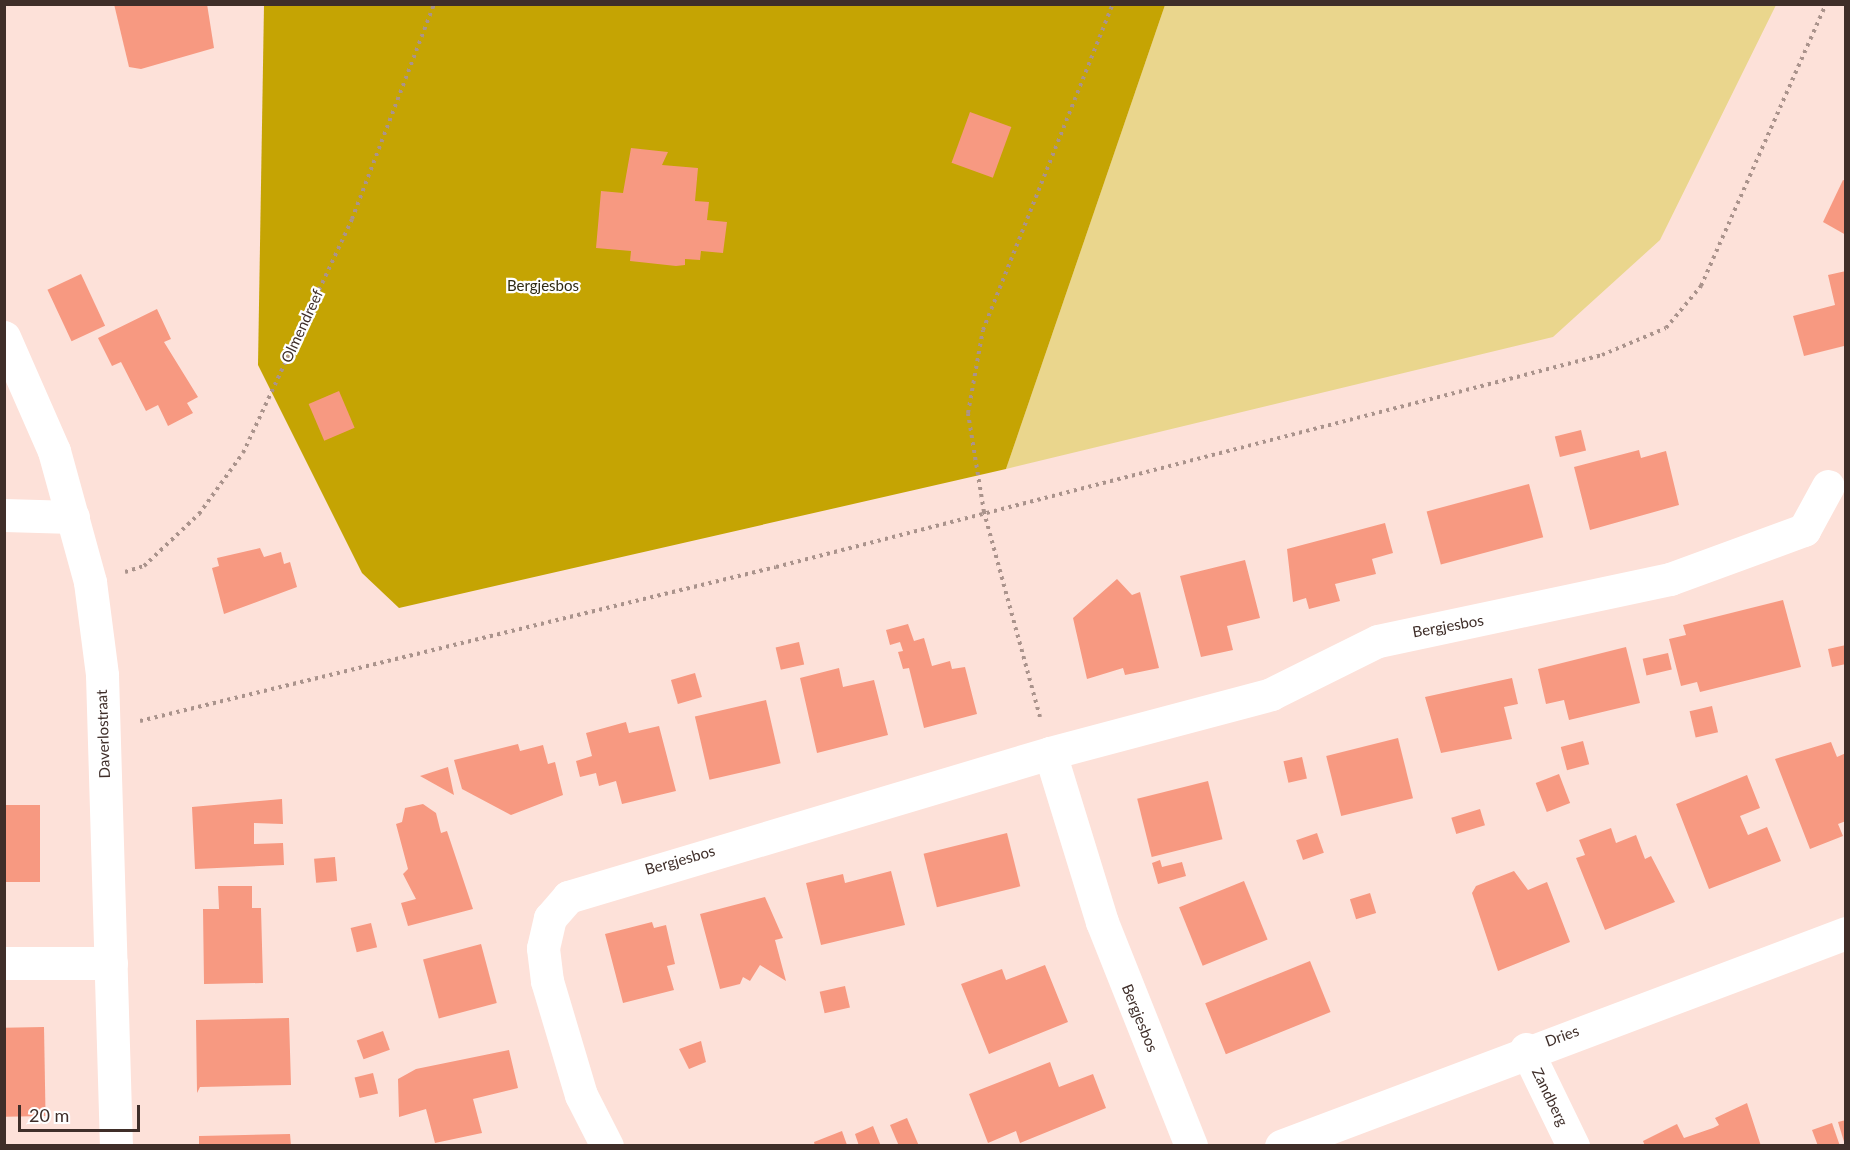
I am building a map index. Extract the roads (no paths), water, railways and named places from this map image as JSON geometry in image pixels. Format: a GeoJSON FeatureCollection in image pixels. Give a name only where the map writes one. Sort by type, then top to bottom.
{"type":"FeatureCollection","features":[{"type":"Feature","properties":{"kind":"street","name":"Daverlostraat"},"geometry":{"type":"LineString","coordinates":[[4,338],[54,451],[90,582],[103,733],[116,1146]]}},
{"type":"Feature","properties":{"kind":"street","name":"Bergjesbos"},"geometry":{"type":"LineString","coordinates":[[607,1146],[581,1095],[547,981],[543,948],[550,918],[568,897],[1050,753],[1271,694],[1378,641],[1670,579],[1804,530],[1828,486]]}},
{"type":"Feature","properties":{"kind":"street"},"geometry":{"type":"LineString","coordinates":[[4,515],[73,517]]}},
{"type":"Feature","properties":{"kind":"street","name":"Bergjesbos"},"geometry":{"type":"LineString","coordinates":[[1050,753],[1102,922],[1191,1146]]}},
{"type":"Feature","properties":{"kind":"street","name":"Dries"},"geometry":{"type":"LineString","coordinates":[[1281,1146],[1526,1049],[1845,933]]}},
{"type":"Feature","properties":{"kind":"street"},"geometry":{"type":"LineString","coordinates":[[4,963],[111,963]]}},
{"type":"Feature","properties":{"kind":"street","name":"Zandberg"},"geometry":{"type":"LineString","coordinates":[[1526,1049],[1573,1146]]}}]}
